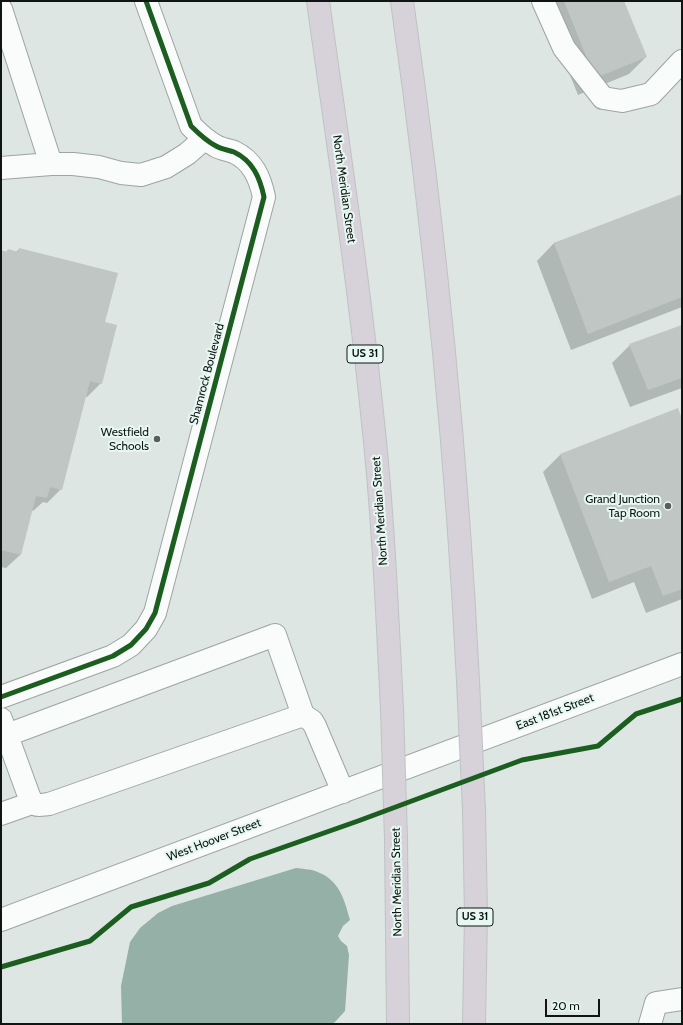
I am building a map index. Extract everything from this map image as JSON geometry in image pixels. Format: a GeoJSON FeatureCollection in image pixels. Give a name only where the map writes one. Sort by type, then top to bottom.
{"type":"FeatureCollection","features":[{"type":"Feature","properties":{"kind":"highway","name":"North Meridian Street"},"geometry":{"type":"LineString","coordinates":[[318,1],[343,177],[372,413],[383,548],[392,709],[396,839],[398,1024]]}},
{"type":"Feature","properties":{"kind":"highway","name":"US 31"},"geometry":{"type":"LineString","coordinates":[[402,1],[420,128],[452,428],[459,523],[474,810],[476,915],[474,1024]]}},
{"type":"Feature","properties":{"kind":"street","name":"Shamrock Boulevard"},"geometry":{"type":"LineString","coordinates":[[1,698],[113,656],[131,645],[146,629],[155,613],[264,197],[261,182],[255,169],[246,160],[204,139],[192,126],[146,1]]}},
{"type":"Feature","properties":{"kind":"street"},"geometry":{"type":"LineString","coordinates":[[543,1],[564,48],[603,98],[622,101],[650,94],[682,61]]}},
{"type":"Feature","properties":{"kind":"street"},"geometry":{"type":"LineString","coordinates":[[1,9],[52,164]]}},
{"type":"Feature","properties":{"kind":"street"},"geometry":{"type":"LineString","coordinates":[[1,168],[73,164],[141,175],[166,167],[187,154],[204,139]]}},
{"type":"Feature","properties":{"kind":"street"},"geometry":{"type":"LineString","coordinates":[[32,803],[5,739],[275,635],[303,715],[312,721],[316,726],[343,792]]}},
{"type":"Feature","properties":{"kind":"street","name":"East 181st Street"},"geometry":{"type":"LineString","coordinates":[[427,760],[682,664]]}},
{"type":"Feature","properties":{"kind":"street"},"geometry":{"type":"LineString","coordinates":[[1,814],[32,803],[37,805],[49,804],[303,715]]}},
{"type":"Feature","properties":{"kind":"street","name":"West Hoover Street"},"geometry":{"type":"LineString","coordinates":[[1,920],[427,760]]}},
{"type":"Feature","properties":{"kind":"street"},"geometry":{"type":"LineString","coordinates":[[650,1024],[656,1003],[682,999]]}},
{"type":"Feature","properties":{"kind":"shaded area"},"geometry":{"type":"Polygon","coordinates":[[[296,868],[313,870],[330,879],[343,897],[350,920],[343,926],[338,936],[347,946],[349,955],[345,1011],[335,1022],[332,1024],[122,1024],[121,986],[130,942],[140,928],[158,913],[172,906],[296,868]]]}},
{"type":"Feature","properties":{"kind":"building"},"geometry":{"type":"Polygon","coordinates":[[[564,1],[624,1],[647,57],[595,78],[564,1]]]}},
{"type":"Feature","properties":{"kind":"building"},"geometry":{"type":"Polygon","coordinates":[[[682,194],[682,297],[588,334],[554,243],[682,194]]]}},
{"type":"Feature","properties":{"kind":"building"},"geometry":{"type":"Polygon","coordinates":[[[19,248],[118,273],[105,322],[117,325],[102,384],[90,381],[62,490],[50,487],[47,498],[36,496],[21,555],[1,550],[1,250],[7,252],[8,249],[18,252],[19,248]]]}},
{"type":"Feature","properties":{"kind":"building"},"geometry":{"type":"Polygon","coordinates":[[[682,325],[682,378],[648,390],[629,344],[682,325]]]}},
{"type":"Feature","properties":{"kind":"building"},"geometry":{"type":"Polygon","coordinates":[[[678,408],[682,419],[682,589],[663,596],[651,566],[609,582],[560,454],[678,408]]]}},
{"type":"Feature","properties":{"kind":"cycle path"},"geometry":{"type":"LineString","coordinates":[[1,697],[113,656],[131,645],[146,629],[155,613],[264,197],[258,177],[251,165],[246,160],[234,152],[212,144],[191,126],[146,1]]}},
{"type":"Feature","properties":{"kind":"cycle path"},"geometry":{"type":"LineString","coordinates":[[1,967],[90,941],[131,907],[209,883],[250,859],[358,821],[522,760],[598,746],[636,714],[682,699]]}},
{"type":"Feature","properties":{"kind":"place","name":"Westfield Schools"},"geometry":{"type":"Point","coordinates":[157,439]}},
{"type":"Feature","properties":{"kind":"place","name":"Grand Junction Tap Room"},"geometry":{"type":"Point","coordinates":[668,506]}}]}
